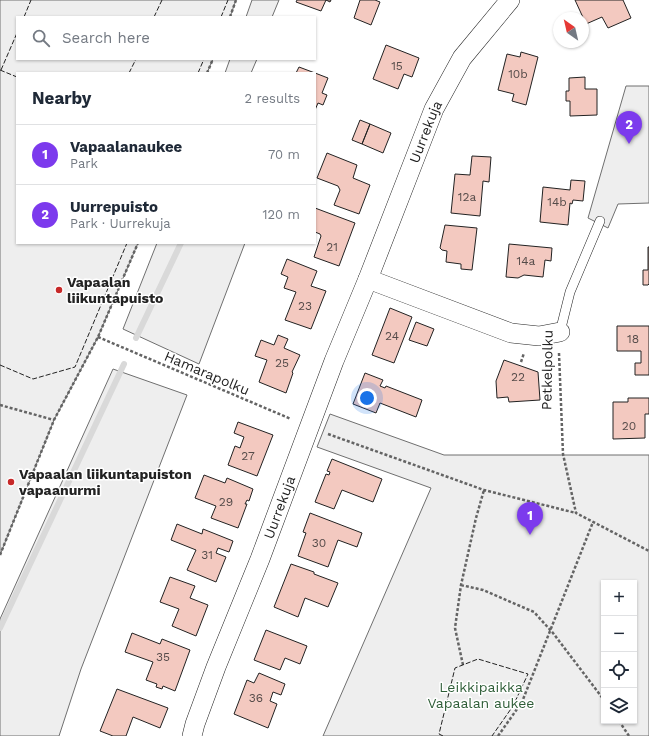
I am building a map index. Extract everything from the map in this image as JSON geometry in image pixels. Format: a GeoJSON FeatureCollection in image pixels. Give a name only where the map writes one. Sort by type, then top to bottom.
{"type":"FeatureCollection","features":[{"type":"Feature","properties":{"kind":"street","name":"Uurrekuja"},"geometry":{"type":"LineString","coordinates":[[192,736],[216,666],[260,558],[334,361],[436,106],[462,58],[510,0]]}},
{"type":"Feature","properties":{"kind":"street"},"geometry":{"type":"LineString","coordinates":[[368,279],[511,333],[534,336],[560,332]]}},
{"type":"Feature","properties":{"kind":"lane","name":"Petkelpolku"},"geometry":{"type":"LineString","coordinates":[[560,332],[570,292],[600,221]]}},
{"type":"Feature","properties":{"kind":"path"},"geometry":{"type":"LineString","coordinates":[[230,16],[236,0]]}},
{"type":"Feature","properties":{"kind":"path"},"geometry":{"type":"LineString","coordinates":[[207,72],[213,60]]}},
{"type":"Feature","properties":{"kind":"path"},"geometry":{"type":"LineString","coordinates":[[0,556],[54,420],[98,338],[138,244]]}},
{"type":"Feature","properties":{"kind":"path","name":"Petkelpolku"},"geometry":{"type":"LineString","coordinates":[[560,332],[559,366],[563,454],[576,513]]}},
{"type":"Feature","properties":{"kind":"path","name":"Hamarapolku"},"geometry":{"type":"LineString","coordinates":[[98,338],[309,427],[484,490],[576,513],[649,551]]}},
{"type":"Feature","properties":{"kind":"path"},"geometry":{"type":"LineString","coordinates":[[0,405],[54,420]]}},
{"type":"Feature","properties":{"kind":"path"},"geometry":{"type":"LineString","coordinates":[[463,665],[455,628],[461,585],[484,490]]}},
{"type":"Feature","properties":{"kind":"path"},"geometry":{"type":"LineString","coordinates":[[498,736],[522,702],[593,522]]}},
{"type":"Feature","properties":{"kind":"path"},"geometry":{"type":"LineString","coordinates":[[461,585],[483,590],[534,612],[550,630],[601,696]]}},
{"type":"Feature","properties":{"kind":"path"},"geometry":{"type":"LineString","coordinates":[[621,724],[629,736]]}},
{"type":"Feature","properties":{"kind":"green space","name":"Vapaalan liikuntapuisto"},"geometry":{"type":"Polygon","coordinates":[[[0,0],[236,0],[230,16],[16,16],[16,60],[213,60],[207,72],[16,72],[16,244],[138,244],[98,337],[54,420],[0,555],[0,0]]]}},
{"type":"Feature","properties":{"kind":"green space"},"geometry":{"type":"Polygon","coordinates":[[[252,0],[279,0],[272,16],[246,16],[252,0]]]}},
{"type":"Feature","properties":{"kind":"green space"},"geometry":{"type":"Polygon","coordinates":[[[230,60],[257,60],[251,72],[225,72],[230,60]]]}},
{"type":"Feature","properties":{"kind":"green space"},"geometry":{"type":"Polygon","coordinates":[[[626,86],[649,86],[649,203],[618,204],[608,228],[588,218],[626,86]]]}},
{"type":"Feature","properties":{"kind":"green space"},"geometry":{"type":"Polygon","coordinates":[[[157,244],[245,244],[199,364],[123,329],[157,244]]]}},
{"type":"Feature","properties":{"kind":"green space"},"geometry":{"type":"Polygon","coordinates":[[[113,369],[187,395],[81,669],[59,736],[0,736],[0,619],[113,369]]]}},
{"type":"Feature","properties":{"kind":"green space","name":"Leikkipaikka Vapaalan aukee"},"geometry":{"type":"Polygon","coordinates":[[[330,414],[444,455],[649,455],[649,736],[323,736],[431,488],[317,447],[330,414]]]}},
{"type":"Feature","properties":{"kind":"building"},"geometry":{"type":"Polygon","coordinates":[[[297,0],[326,0],[321,11],[296,2],[297,0]]]}},
{"type":"Feature","properties":{"kind":"building"},"geometry":{"type":"Polygon","coordinates":[[[360,0],[375,0],[380,2],[371,25],[354,18],[360,0]]]}},
{"type":"Feature","properties":{"kind":"building"},"geometry":{"type":"Polygon","coordinates":[[[575,0],[623,0],[631,18],[608,28],[602,17],[589,23],[589,12],[580,12],[575,0]]]}},
{"type":"Feature","properties":{"kind":"building"},"geometry":{"type":"Polygon","coordinates":[[[386,45],[419,58],[412,77],[404,74],[398,89],[373,79],[386,45]]]}},
{"type":"Feature","properties":{"kind":"building"},"geometry":{"type":"Polygon","coordinates":[[[521,52],[538,57],[526,105],[512,101],[514,94],[498,90],[507,54],[520,57],[521,52]]]}},
{"type":"Feature","properties":{"kind":"building"},"geometry":{"type":"Polygon","coordinates":[[[299,67],[312,72],[296,72],[299,67]]]}},
{"type":"Feature","properties":{"kind":"building"},"geometry":{"type":"Polygon","coordinates":[[[316,73],[328,78],[322,93],[327,95],[323,105],[318,103],[316,108],[316,73]]]}},
{"type":"Feature","properties":{"kind":"building"},"geometry":{"type":"Polygon","coordinates":[[[585,77],[585,89],[597,89],[597,115],[570,116],[570,101],[566,101],[566,91],[569,91],[569,78],[585,77]]]}},
{"type":"Feature","properties":{"kind":"building"},"geometry":{"type":"Polygon","coordinates":[[[360,120],[370,124],[362,144],[352,140],[360,120]]]}},
{"type":"Feature","properties":{"kind":"building"},"geometry":{"type":"Polygon","coordinates":[[[370,124],[391,133],[383,153],[362,144],[370,124]]]}},
{"type":"Feature","properties":{"kind":"building"},"geometry":{"type":"Polygon","coordinates":[[[327,153],[357,165],[353,178],[370,185],[359,214],[334,205],[340,190],[338,186],[317,178],[327,153]]]}},
{"type":"Feature","properties":{"kind":"building"},"geometry":{"type":"Polygon","coordinates":[[[472,156],[491,157],[489,182],[483,181],[480,216],[451,213],[455,174],[470,175],[472,156]]]}},
{"type":"Feature","properties":{"kind":"building"},"geometry":{"type":"Polygon","coordinates":[[[571,180],[585,181],[583,201],[573,200],[572,204],[570,203],[568,225],[540,222],[543,187],[570,190],[571,180]]]}},
{"type":"Feature","properties":{"kind":"building"},"geometry":{"type":"Polygon","coordinates":[[[316,208],[355,223],[339,266],[314,257],[321,236],[316,232],[316,208]]]}},
{"type":"Feature","properties":{"kind":"building"},"geometry":{"type":"Polygon","coordinates":[[[445,225],[477,228],[472,270],[461,269],[461,264],[446,262],[447,251],[440,248],[445,225]]]}},
{"type":"Feature","properties":{"kind":"building"},"geometry":{"type":"Polygon","coordinates":[[[509,244],[552,248],[551,261],[545,260],[543,277],[524,275],[518,278],[506,277],[509,244]]]}},
{"type":"Feature","properties":{"kind":"building"},"geometry":{"type":"Polygon","coordinates":[[[648,247],[649,284],[643,285],[643,270],[648,270],[648,247]]]}},
{"type":"Feature","properties":{"kind":"building"},"geometry":{"type":"Polygon","coordinates":[[[287,259],[317,271],[311,286],[326,291],[311,329],[285,320],[296,292],[284,288],[288,277],[281,274],[287,259]]]}},
{"type":"Feature","properties":{"kind":"building"},"geometry":{"type":"Polygon","coordinates":[[[390,308],[412,317],[394,363],[372,355],[390,308]]]}},
{"type":"Feature","properties":{"kind":"building"},"geometry":{"type":"Polygon","coordinates":[[[416,322],[434,329],[427,346],[409,340],[416,322]]]}},
{"type":"Feature","properties":{"kind":"building"},"geometry":{"type":"Polygon","coordinates":[[[617,326],[649,326],[649,375],[635,375],[635,363],[641,363],[641,351],[617,351],[617,326]]]}},
{"type":"Feature","properties":{"kind":"building"},"geometry":{"type":"Polygon","coordinates":[[[278,335],[288,339],[284,348],[300,355],[292,372],[293,373],[286,393],[259,382],[267,360],[255,356],[261,340],[274,345],[278,335]]]}},
{"type":"Feature","properties":{"kind":"building"},"geometry":{"type":"Polygon","coordinates":[[[504,360],[538,372],[540,400],[509,402],[508,397],[497,398],[496,381],[504,360]]]}},
{"type":"Feature","properties":{"kind":"building"},"geometry":{"type":"Polygon","coordinates":[[[365,373],[383,380],[380,386],[385,388],[386,386],[422,400],[416,417],[380,403],[376,413],[353,404],[365,373]]]}},
{"type":"Feature","properties":{"kind":"building"},"geometry":{"type":"Polygon","coordinates":[[[628,398],[649,398],[649,414],[645,414],[645,438],[613,439],[613,402],[628,402],[628,398]]]}},
{"type":"Feature","properties":{"kind":"building"},"geometry":{"type":"Polygon","coordinates":[[[238,422],[273,435],[257,476],[228,465],[235,446],[240,448],[244,437],[234,433],[238,422]]]}},
{"type":"Feature","properties":{"kind":"building"},"geometry":{"type":"Polygon","coordinates":[[[332,459],[382,479],[373,502],[342,490],[334,509],[315,502],[326,474],[329,475],[330,472],[327,471],[332,459]]]}},
{"type":"Feature","properties":{"kind":"building"},"geometry":{"type":"Polygon","coordinates":[[[204,475],[225,483],[227,478],[253,489],[249,501],[247,500],[245,504],[247,504],[238,528],[211,518],[216,506],[195,498],[204,475]]]}},
{"type":"Feature","properties":{"kind":"building"},"geometry":{"type":"Polygon","coordinates":[[[310,513],[362,533],[357,547],[338,540],[328,567],[298,556],[306,533],[303,532],[310,513]]]}},
{"type":"Feature","properties":{"kind":"building"},"geometry":{"type":"Polygon","coordinates":[[[177,524],[202,534],[203,529],[233,541],[229,552],[218,548],[216,553],[226,557],[216,582],[187,570],[196,550],[171,540],[177,524]]]}},
{"type":"Feature","properties":{"kind":"building"},"geometry":{"type":"Polygon","coordinates":[[[291,564],[314,572],[314,574],[338,583],[328,607],[305,598],[298,617],[274,607],[291,564]]]}},
{"type":"Feature","properties":{"kind":"building"},"geometry":{"type":"Polygon","coordinates":[[[170,577],[195,586],[190,598],[208,605],[196,636],[172,626],[179,609],[160,602],[170,577]]]}},
{"type":"Feature","properties":{"kind":"building"},"geometry":{"type":"Polygon","coordinates":[[[266,630],[307,646],[300,664],[285,658],[280,670],[254,660],[266,630]]]}},
{"type":"Feature","properties":{"kind":"building"},"geometry":{"type":"Polygon","coordinates":[[[132,633],[160,644],[162,639],[190,650],[175,691],[163,686],[162,689],[156,687],[157,684],[146,680],[153,662],[125,652],[132,633]]]}},
{"type":"Feature","properties":{"kind":"building"},"geometry":{"type":"Polygon","coordinates":[[[259,673],[285,684],[281,695],[273,692],[270,701],[277,704],[268,728],[234,714],[247,680],[254,683],[259,673]]]}},
{"type":"Feature","properties":{"kind":"building"},"geometry":{"type":"Polygon","coordinates":[[[117,689],[168,708],[160,728],[133,717],[126,736],[113,736],[100,731],[117,689]]]}},
{"type":"Feature","properties":{"kind":"waterway"},"geometry":{"type":"LineString","coordinates":[[136,338],[181,244]]}},
{"type":"Feature","properties":{"kind":"waterway"},"geometry":{"type":"LineString","coordinates":[[0,628],[124,364]]}},
{"type":"Feature","properties":{"kind":"fence"},"geometry":{"type":"LineString","coordinates":[[24,16],[31,0]]}},
{"type":"Feature","properties":{"kind":"fence"},"geometry":{"type":"LineString","coordinates":[[154,16],[162,0]]}},
{"type":"Feature","properties":{"kind":"fence"},"geometry":{"type":"LineString","coordinates":[[221,16],[228,0]]}},
{"type":"Feature","properties":{"kind":"fence"},"geometry":{"type":"LineString","coordinates":[[1,70],[16,35]]}},
{"type":"Feature","properties":{"kind":"fence"},"geometry":{"type":"LineString","coordinates":[[130,72],[136,60]]}},
{"type":"Feature","properties":{"kind":"fence"},"geometry":{"type":"LineString","coordinates":[[198,72],[204,60]]}},
{"type":"Feature","properties":{"kind":"fence"},"geometry":{"type":"LineString","coordinates":[[0,70],[16,77]]}},
{"type":"Feature","properties":{"kind":"fence"},"geometry":{"type":"LineString","coordinates":[[0,365],[33,379],[75,367],[127,244]]}},
{"type":"Feature","properties":{"kind":"fence"},"geometry":{"type":"LineString","coordinates":[[443,736],[439,734],[455,668],[478,659],[528,674],[513,706],[492,736]]}},
{"type":"Feature","properties":{"kind":"place","name":"Uurrepuisto"},"geometry":{"type":"Point","coordinates":[629,144]}},
{"type":"Feature","properties":{"kind":"place","name":"Vapaalan liikuntapuisto"},"geometry":{"type":"Point","coordinates":[59,290]}},
{"type":"Feature","properties":{"kind":"place","name":"Vapaalan liikuntapuiston vapaanurmi"},"geometry":{"type":"Point","coordinates":[11,482]}},
{"type":"Feature","properties":{"kind":"place","name":"Vapaalanaukee"},"geometry":{"type":"Point","coordinates":[530,535]}}]}
